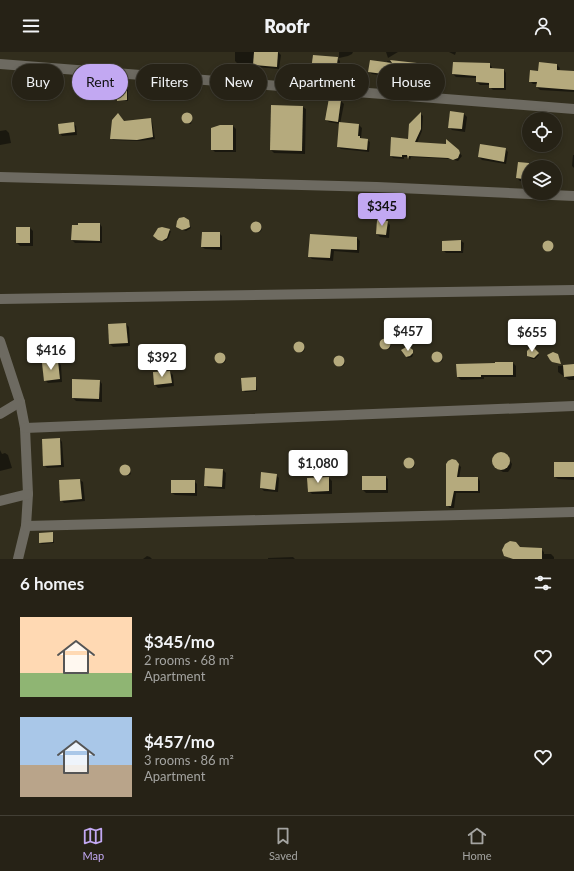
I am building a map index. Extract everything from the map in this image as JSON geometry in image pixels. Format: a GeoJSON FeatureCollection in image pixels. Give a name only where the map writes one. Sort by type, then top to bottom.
{"type":"FeatureCollection","features":[{"type":"Feature","properties":{"kind":"street"},"geometry":{"type":"LineString","coordinates":[[0,64],[574,109]]}},
{"type":"Feature","properties":{"kind":"street"},"geometry":{"type":"LineString","coordinates":[[0,176],[377,187],[574,196]]}},
{"type":"Feature","properties":{"kind":"street"},"geometry":{"type":"LineString","coordinates":[[0,299],[574,290]]}},
{"type":"Feature","properties":{"kind":"street"},"geometry":{"type":"LineString","coordinates":[[0,341],[20,402],[25,428],[28,494],[26,526],[18,559]]}},
{"type":"Feature","properties":{"kind":"street"},"geometry":{"type":"LineString","coordinates":[[0,414],[20,402]]}},
{"type":"Feature","properties":{"kind":"street"},"geometry":{"type":"LineString","coordinates":[[25,428],[574,406]]}},
{"type":"Feature","properties":{"kind":"street"},"geometry":{"type":"LineString","coordinates":[[0,501],[28,494]]}},
{"type":"Feature","properties":{"kind":"street"},"geometry":{"type":"LineString","coordinates":[[26,526],[574,512]]}},
{"type":"Feature","properties":{"kind":"building"},"geometry":{"type":"Polygon","coordinates":[[[254,52],[278,52],[277,64],[275,64],[275,67],[267,66],[267,64],[253,64],[254,52]]]}},
{"type":"Feature","properties":{"kind":"building"},"geometry":{"type":"Polygon","coordinates":[[[313,55],[338,57],[337,64],[312,64],[313,55]]]}},
{"type":"Feature","properties":{"kind":"building"},"geometry":{"type":"Polygon","coordinates":[[[370,60],[392,63],[390,60],[426,64],[377,64],[377,73],[369,72],[370,60]]]}},
{"type":"Feature","properties":{"kind":"building"},"geometry":{"type":"Polygon","coordinates":[[[453,62],[490,63],[490,68],[504,69],[504,88],[489,88],[489,83],[476,82],[476,76],[452,74],[453,62]]]}},
{"type":"Feature","properties":{"kind":"building"},"geometry":{"type":"Polygon","coordinates":[[[539,62],[557,64],[557,70],[574,71],[574,90],[536,87],[537,82],[529,82],[530,70],[538,71],[539,62]]]}},
{"type":"Feature","properties":{"kind":"building"},"geometry":{"type":"Polygon","coordinates":[[[329,100],[341,100],[338,122],[325,120],[329,100]]]}},
{"type":"Feature","properties":{"kind":"building"},"geometry":{"type":"Polygon","coordinates":[[[271,105],[303,106],[302,151],[270,150],[271,105]]]}},
{"type":"Feature","properties":{"kind":"building"},"geometry":{"type":"Polygon","coordinates":[[[450,111],[464,113],[462,129],[448,128],[450,111]]]}},
{"type":"Feature","properties":{"kind":"building"},"geometry":{"type":"Polygon","coordinates":[[[421,112],[421,129],[415,142],[446,144],[446,139],[459,150],[460,153],[458,158],[453,160],[448,158],[409,156],[408,159],[407,155],[402,155],[402,157],[390,156],[391,137],[408,139],[409,124],[421,112]]]}},
{"type":"Feature","properties":{"kind":"building"},"geometry":{"type":"Polygon","coordinates":[[[118,113],[124,121],[151,118],[153,137],[137,140],[110,139],[112,120],[118,113]]]}},
{"type":"Feature","properties":{"kind":"building"},"geometry":{"type":"Polygon","coordinates":[[[185,113],[189,113],[191,114],[191,122],[185,123],[182,120],[182,116],[185,113]]]}},
{"type":"Feature","properties":{"kind":"building"},"geometry":{"type":"Polygon","coordinates":[[[74,122],[75,132],[59,134],[58,124],[74,122]]]}},
{"type":"Feature","properties":{"kind":"building"},"geometry":{"type":"Polygon","coordinates":[[[339,122],[359,124],[358,136],[360,136],[360,138],[368,139],[367,150],[337,147],[339,122]]]}},
{"type":"Feature","properties":{"kind":"building"},"geometry":{"type":"Polygon","coordinates":[[[220,125],[233,125],[233,150],[211,150],[211,128],[220,125]]]}},
{"type":"Feature","properties":{"kind":"building"},"geometry":{"type":"Polygon","coordinates":[[[480,144],[506,148],[504,162],[478,157],[480,144]]]}},
{"type":"Feature","properties":{"kind":"building"},"geometry":{"type":"Polygon","coordinates":[[[518,162],[522,162],[522,179],[516,178],[518,162]]]}},
{"type":"Feature","properties":{"kind":"building"},"geometry":{"type":"Polygon","coordinates":[[[184,217],[189,220],[190,227],[182,230],[176,227],[179,218],[184,217]]]}},
{"type":"Feature","properties":{"kind":"building"},"geometry":{"type":"Polygon","coordinates":[[[377,220],[388,221],[386,235],[376,234],[377,220]]]}},
{"type":"Feature","properties":{"kind":"building"},"geometry":{"type":"Polygon","coordinates":[[[254,222],[258,222],[260,223],[260,231],[254,232],[251,229],[251,225],[254,222]]]}},
{"type":"Feature","properties":{"kind":"building"},"geometry":{"type":"Polygon","coordinates":[[[78,223],[100,223],[100,241],[71,240],[72,225],[78,225],[78,223]]]}},
{"type":"Feature","properties":{"kind":"building"},"geometry":{"type":"Polygon","coordinates":[[[16,227],[30,227],[30,243],[16,243],[16,227]]]}},
{"type":"Feature","properties":{"kind":"building"},"geometry":{"type":"Polygon","coordinates":[[[162,227],[170,229],[167,238],[162,241],[153,236],[158,228],[162,227]]]}},
{"type":"Feature","properties":{"kind":"building"},"geometry":{"type":"Polygon","coordinates":[[[202,232],[220,232],[220,247],[201,247],[202,232]]]}},
{"type":"Feature","properties":{"kind":"building"},"geometry":{"type":"Polygon","coordinates":[[[310,234],[357,237],[357,250],[331,249],[330,258],[308,257],[310,234]]]}},
{"type":"Feature","properties":{"kind":"building"},"geometry":{"type":"Polygon","coordinates":[[[461,240],[461,251],[442,251],[442,241],[461,240]]]}},
{"type":"Feature","properties":{"kind":"building"},"geometry":{"type":"Polygon","coordinates":[[[546,241],[550,241],[552,242],[552,250],[546,251],[543,248],[543,244],[546,241]]]}},
{"type":"Feature","properties":{"kind":"building"},"geometry":{"type":"Polygon","coordinates":[[[126,323],[128,343],[109,344],[108,324],[126,323]]]}},
{"type":"Feature","properties":{"kind":"building"},"geometry":{"type":"Polygon","coordinates":[[[383,339],[387,339],[389,340],[389,348],[383,349],[380,346],[380,342],[383,339]]]}},
{"type":"Feature","properties":{"kind":"building"},"geometry":{"type":"Polygon","coordinates":[[[297,342],[301,342],[303,343],[303,351],[297,352],[294,349],[294,345],[297,342]]]}},
{"type":"Feature","properties":{"kind":"building"},"geometry":{"type":"Polygon","coordinates":[[[408,346],[413,350],[413,353],[406,357],[401,350],[408,346]]]}},
{"type":"Feature","properties":{"kind":"building"},"geometry":{"type":"Polygon","coordinates":[[[530,348],[534,348],[539,353],[534,358],[527,356],[527,351],[530,348]]]}},
{"type":"Feature","properties":{"kind":"building"},"geometry":{"type":"Polygon","coordinates":[[[174,349],[178,353],[177,359],[170,361],[168,353],[170,350],[174,349]]]}},
{"type":"Feature","properties":{"kind":"building"},"geometry":{"type":"Polygon","coordinates":[[[435,352],[439,352],[441,353],[441,361],[435,362],[432,359],[432,355],[435,352]]]}},
{"type":"Feature","properties":{"kind":"building"},"geometry":{"type":"Polygon","coordinates":[[[553,352],[558,354],[561,364],[550,360],[547,355],[553,352]]]}},
{"type":"Feature","properties":{"kind":"building"},"geometry":{"type":"Polygon","coordinates":[[[218,353],[222,353],[224,354],[224,362],[218,363],[215,360],[215,356],[218,353]]]}},
{"type":"Feature","properties":{"kind":"building"},"geometry":{"type":"Polygon","coordinates":[[[337,356],[341,356],[343,357],[343,365],[337,366],[334,363],[334,359],[337,356]]]}},
{"type":"Feature","properties":{"kind":"building"},"geometry":{"type":"Polygon","coordinates":[[[58,361],[60,379],[44,381],[42,363],[58,361]]]}},
{"type":"Feature","properties":{"kind":"building"},"geometry":{"type":"Polygon","coordinates":[[[513,362],[513,375],[457,377],[456,364],[513,362]]]}},
{"type":"Feature","properties":{"kind":"building"},"geometry":{"type":"Polygon","coordinates":[[[574,364],[574,376],[564,377],[563,365],[574,364]]]}},
{"type":"Feature","properties":{"kind":"building"},"geometry":{"type":"Polygon","coordinates":[[[170,371],[172,383],[154,385],[153,372],[170,371]]]}},
{"type":"Feature","properties":{"kind":"building"},"geometry":{"type":"Polygon","coordinates":[[[256,377],[256,390],[242,391],[241,378],[256,377]]]}},
{"type":"Feature","properties":{"kind":"building"},"geometry":{"type":"Polygon","coordinates":[[[72,379],[100,380],[99,399],[72,398],[72,379]]]}},
{"type":"Feature","properties":{"kind":"building"},"geometry":{"type":"Polygon","coordinates":[[[60,438],[61,465],[43,466],[42,439],[60,438]]]}},
{"type":"Feature","properties":{"kind":"building"},"geometry":{"type":"Polygon","coordinates":[[[501,452],[507,455],[510,461],[507,467],[501,470],[495,467],[492,461],[495,455],[501,452]]]}},
{"type":"Feature","properties":{"kind":"building"},"geometry":{"type":"Polygon","coordinates":[[[407,458],[411,458],[413,459],[413,467],[407,468],[404,465],[404,461],[407,458]]]}},
{"type":"Feature","properties":{"kind":"building"},"geometry":{"type":"Polygon","coordinates":[[[452,459],[456,460],[459,464],[457,477],[478,477],[478,491],[454,491],[451,506],[446,506],[446,464],[452,459]]]}},
{"type":"Feature","properties":{"kind":"building"},"geometry":{"type":"Polygon","coordinates":[[[554,462],[574,462],[574,477],[554,477],[554,462]]]}},
{"type":"Feature","properties":{"kind":"building"},"geometry":{"type":"Polygon","coordinates":[[[123,465],[127,465],[129,466],[129,474],[123,475],[120,472],[120,468],[123,465]]]}},
{"type":"Feature","properties":{"kind":"building"},"geometry":{"type":"Polygon","coordinates":[[[205,468],[223,469],[222,487],[204,486],[205,468]]]}},
{"type":"Feature","properties":{"kind":"building"},"geometry":{"type":"Polygon","coordinates":[[[261,472],[277,474],[275,490],[260,488],[261,472]]]}},
{"type":"Feature","properties":{"kind":"building"},"geometry":{"type":"Polygon","coordinates":[[[362,476],[386,476],[386,490],[362,490],[362,476]]]}},
{"type":"Feature","properties":{"kind":"building"},"geometry":{"type":"Polygon","coordinates":[[[329,477],[329,491],[308,492],[307,478],[329,477]]]}},
{"type":"Feature","properties":{"kind":"building"},"geometry":{"type":"Polygon","coordinates":[[[80,479],[82,499],[60,501],[59,480],[80,479]]]}},
{"type":"Feature","properties":{"kind":"building"},"geometry":{"type":"Polygon","coordinates":[[[171,480],[195,480],[195,493],[171,493],[171,480]]]}},
{"type":"Feature","properties":{"kind":"building"},"geometry":{"type":"Polygon","coordinates":[[[53,532],[53,542],[39,543],[39,533],[53,532]]]}},
{"type":"Feature","properties":{"kind":"building"},"geometry":{"type":"Polygon","coordinates":[[[510,541],[516,542],[520,547],[542,548],[542,559],[513,559],[504,556],[502,550],[505,544],[510,541]]]}}]}
